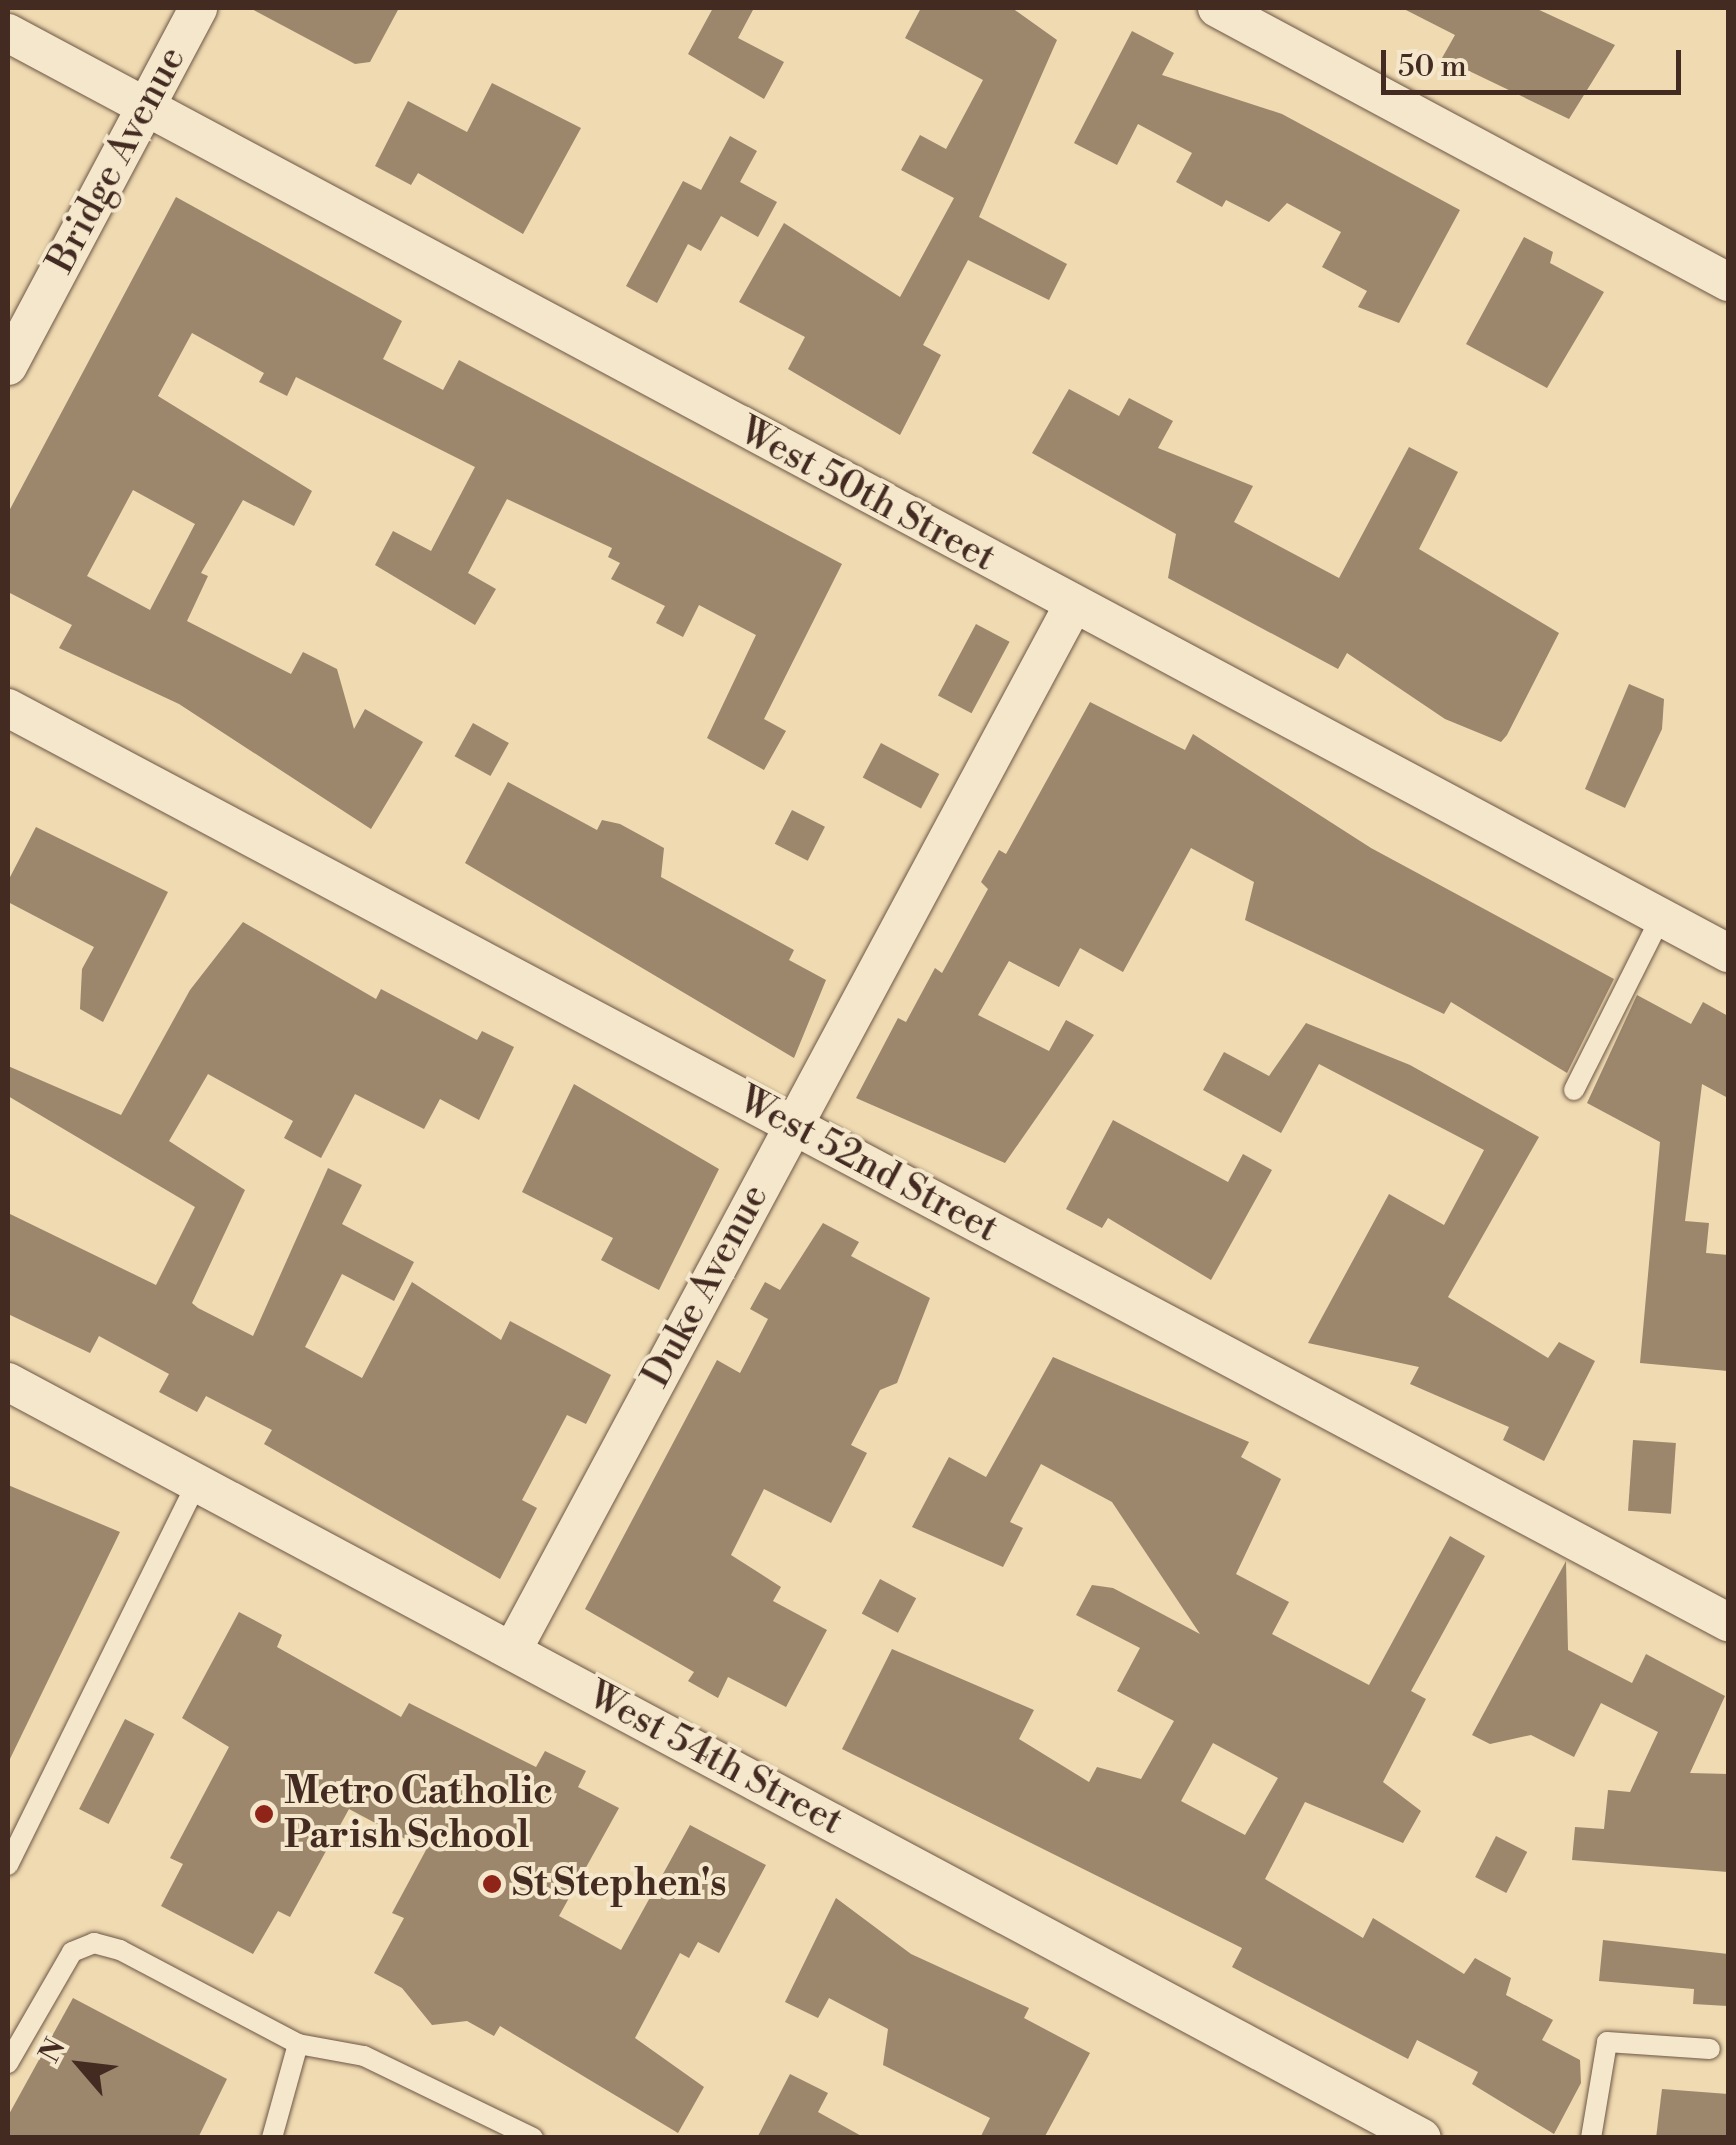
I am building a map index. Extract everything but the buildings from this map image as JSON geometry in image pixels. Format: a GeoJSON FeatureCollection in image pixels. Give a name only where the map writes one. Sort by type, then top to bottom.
{"type":"FeatureCollection","features":[{"type":"Feature","properties":{"kind":"street","name":"Bridge Avenue"},"geometry":{"type":"LineString","coordinates":[[8,366],[198,8]]}},
{"type":"Feature","properties":{"kind":"street"},"geometry":{"type":"LineString","coordinates":[[1217,8],[1728,282]]}},
{"type":"Feature","properties":{"kind":"street","name":"West 50th Street"},"geometry":{"type":"LineString","coordinates":[[8,34],[1728,953]]}},
{"type":"Feature","properties":{"kind":"street","name":"Duke Avenue"},"geometry":{"type":"LineString","coordinates":[[512,1651],[1073,605]]}},
{"type":"Feature","properties":{"kind":"street","name":"West 52nd Street"},"geometry":{"type":"LineString","coordinates":[[8,708],[1728,1622]]}},
{"type":"Feature","properties":{"kind":"street","name":"West 54th Street"},"geometry":{"type":"LineString","coordinates":[[8,1382],[1400,2133]]}},
{"type":"Feature","properties":{"kind":"lane"},"geometry":{"type":"LineString","coordinates":[[1574,1090],[1661,917]]}},
{"type":"Feature","properties":{"kind":"lane"},"geometry":{"type":"LineString","coordinates":[[8,1865],[197,1483]]}},
{"type":"Feature","properties":{"kind":"lane"},"geometry":{"type":"LineString","coordinates":[[8,2063],[57,1970],[94,1943],[298,2044],[364,2056],[533,2138]]}},
{"type":"Feature","properties":{"kind":"lane"},"geometry":{"type":"LineString","coordinates":[[1591,2138],[1607,2042],[1710,2049]]}},
{"type":"Feature","properties":{"kind":"lane"},"geometry":{"type":"LineString","coordinates":[[272,2138],[298,2044]]}},
{"type":"Feature","properties":{"kind":"place","name":"Metro Catholic Parish School"},"geometry":{"type":"Point","coordinates":[264,1814]}},
{"type":"Feature","properties":{"kind":"place","name":"St Stephen's"},"geometry":{"type":"Point","coordinates":[492,1884]}}]}
